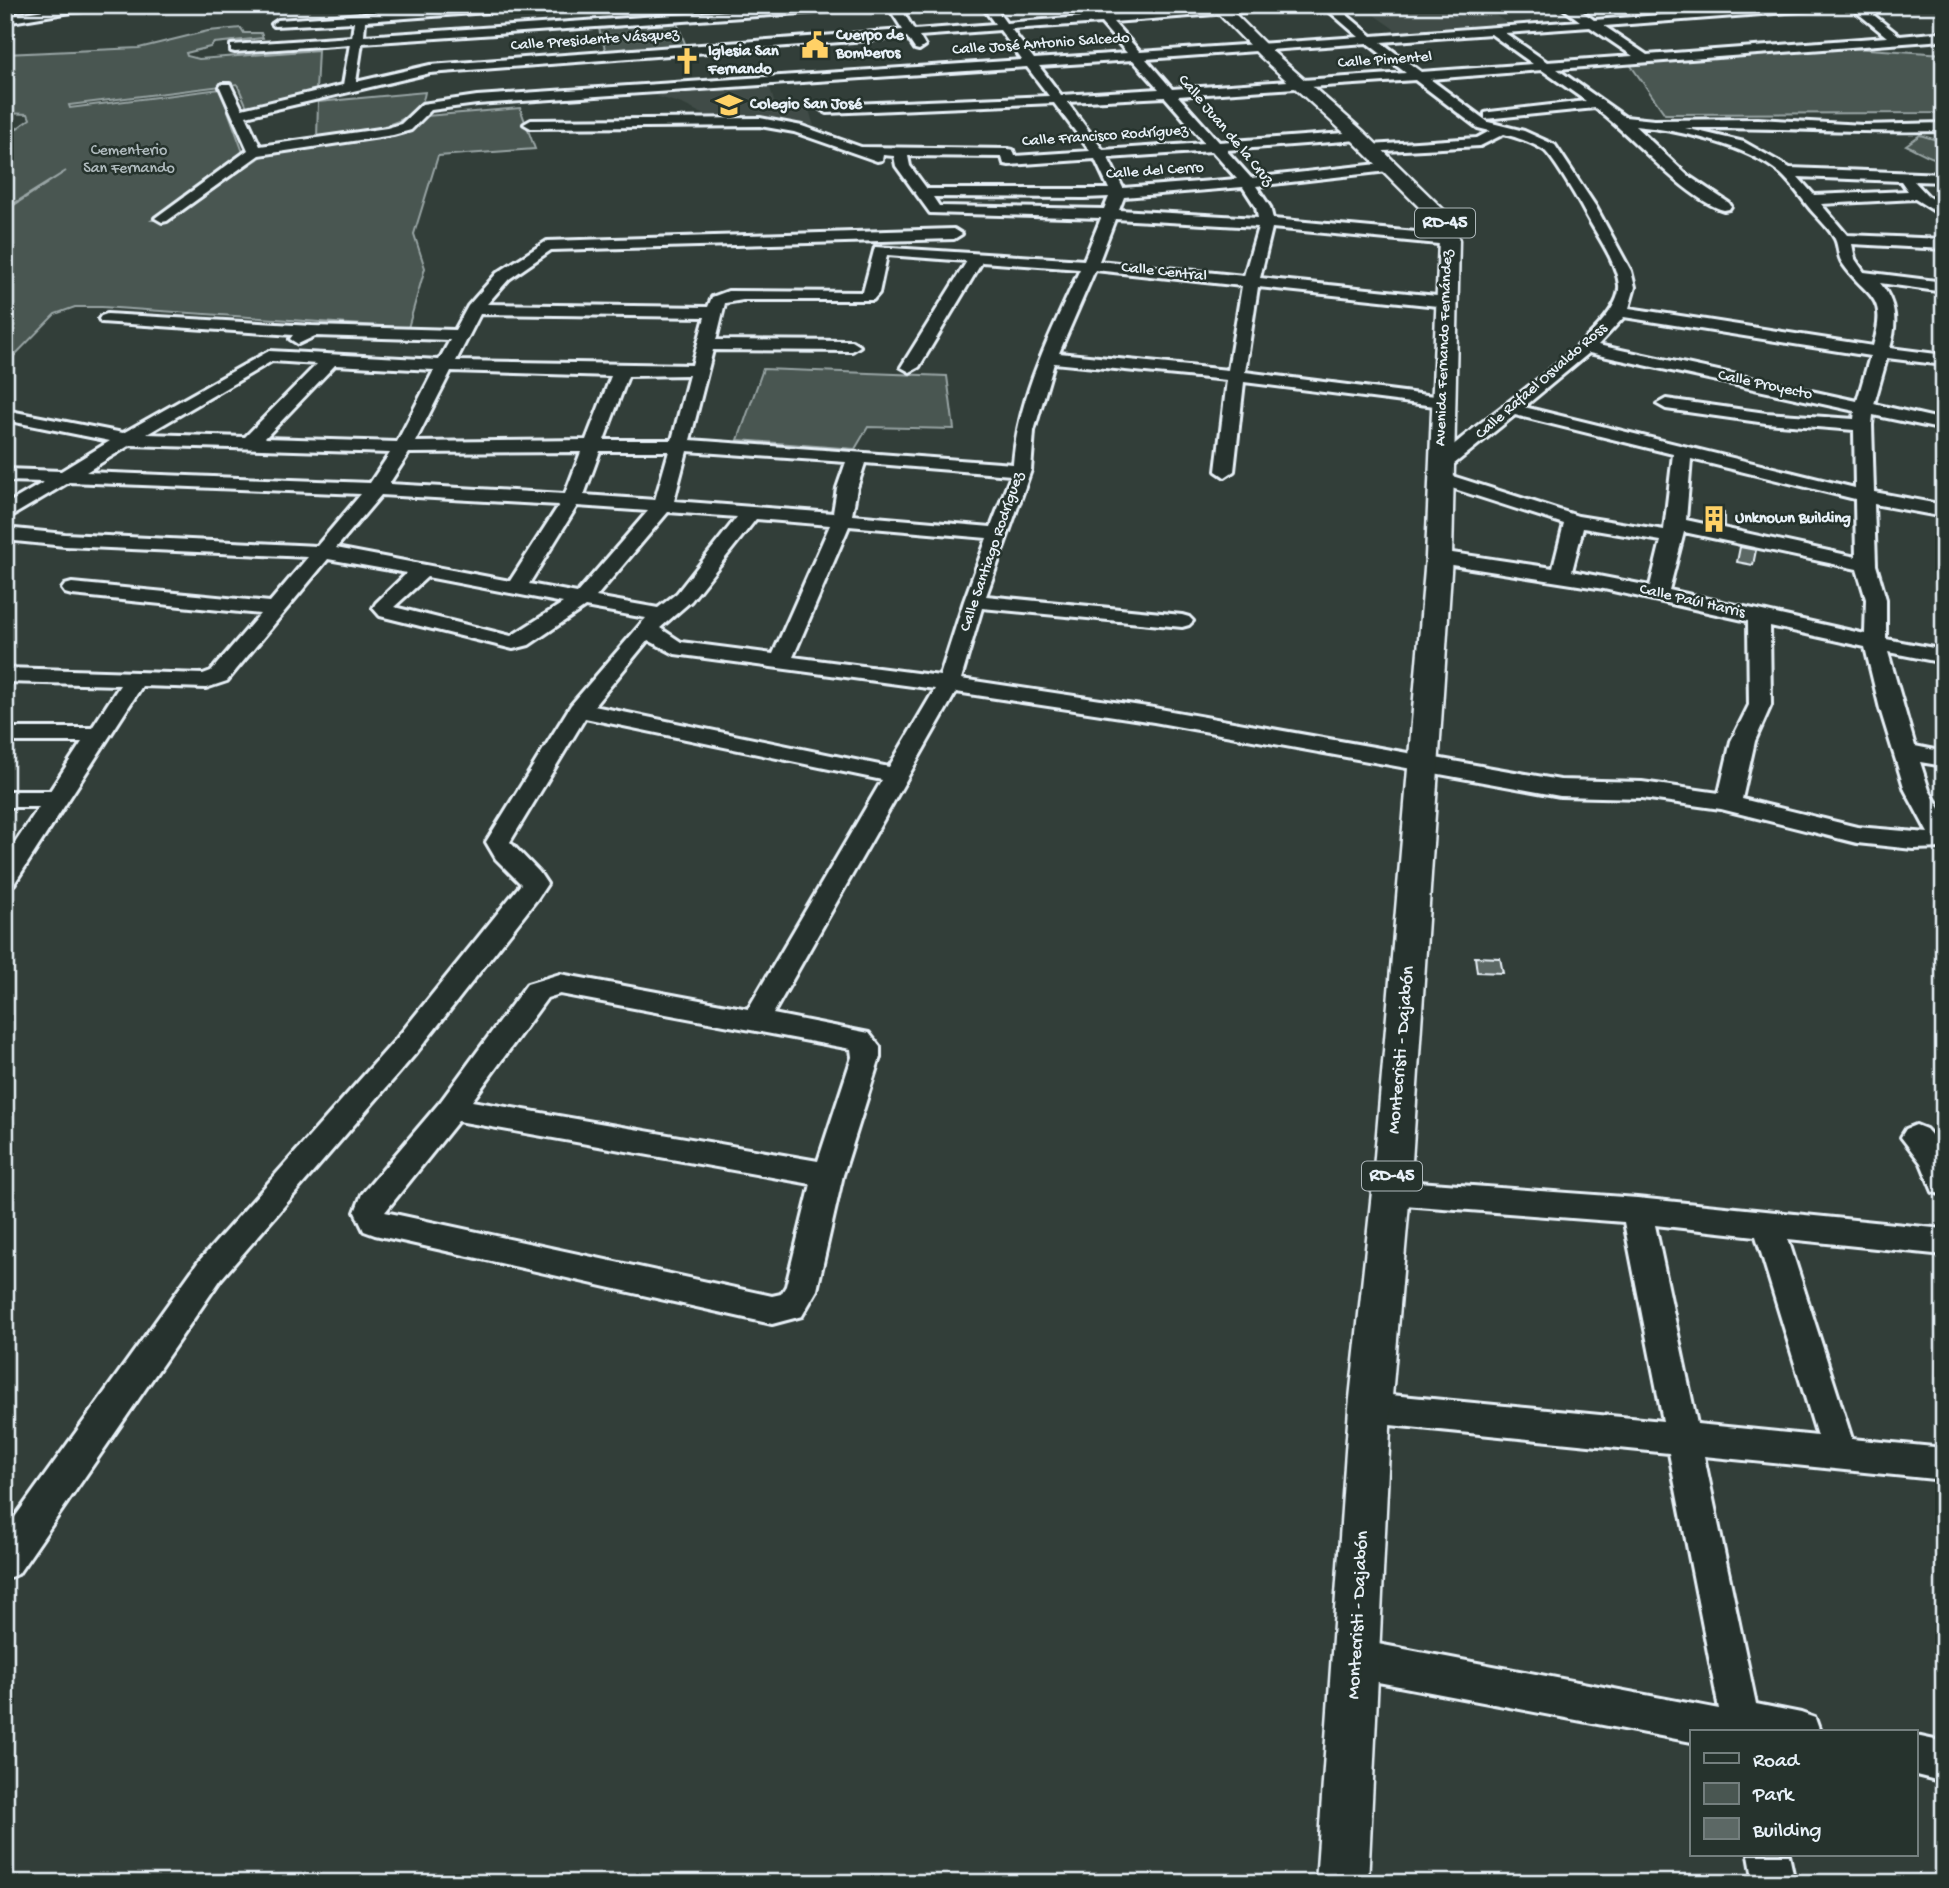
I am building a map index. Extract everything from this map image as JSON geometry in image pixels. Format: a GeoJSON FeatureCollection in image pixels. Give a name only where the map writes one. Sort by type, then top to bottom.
{"type":"FeatureCollection","features":[{"type":"Feature","properties":{"kind":"main road","name":"Avenida Fernando Fernández"},"geometry":{"type":"LineString","coordinates":[[1213,8],[1364,143],[1445,222],[1449,240],[1440,473]]}},
{"type":"Feature","properties":{"kind":"main road","name":"Montecristi - Dajabón"},"geometry":{"type":"LineString","coordinates":[[1342,1883],[1370,1408],[1391,1192],[1426,763],[1439,557],[1440,473]]}},
{"type":"Feature","properties":{"kind":"street"},"geometry":{"type":"LineString","coordinates":[[5,20],[72,7],[125,5]]}},
{"type":"Feature","properties":{"kind":"street"},"geometry":{"type":"LineString","coordinates":[[278,24],[361,12],[543,5]]}},
{"type":"Feature","properties":{"kind":"street"},"geometry":{"type":"LineString","coordinates":[[682,5],[701,50]]}},
{"type":"Feature","properties":{"kind":"street"},"geometry":{"type":"LineString","coordinates":[[531,124],[760,122],[876,5]]}},
{"type":"Feature","properties":{"kind":"street"},"geometry":{"type":"LineString","coordinates":[[893,5],[944,87]]}},
{"type":"Feature","properties":{"kind":"street"},"geometry":{"type":"LineString","coordinates":[[987,5],[1099,154],[1118,193]]}},
{"type":"Feature","properties":{"kind":"street","name":"Calle Juan de la Cruz"},"geometry":{"type":"LineString","coordinates":[[1092,5],[1247,182],[1263,207],[1266,223]]}},
{"type":"Feature","properties":{"kind":"street","name":"Calle Presidente Vásquez"},"geometry":{"type":"LineString","coordinates":[[240,113],[429,69],[475,66],[586,36],[701,50],[810,72],[911,33],[1213,8],[1293,5]]}},
{"type":"Feature","properties":{"kind":"street"},"geometry":{"type":"LineString","coordinates":[[1328,5],[1483,125],[1502,130],[1504,127],[1345,5]]}},
{"type":"Feature","properties":{"kind":"street"},"geometry":{"type":"LineString","coordinates":[[1564,5],[1644,58]]}},
{"type":"Feature","properties":{"kind":"street","name":"Calle José Antonio Salcedo"},"geometry":{"type":"LineString","coordinates":[[255,151],[388,132],[406,127],[475,66],[621,90],[701,50],[810,72],[944,87],[1033,64],[1261,50],[1591,23],[1691,11],[1840,5]]}},
{"type":"Feature","properties":{"kind":"street"},"geometry":{"type":"LineString","coordinates":[[1854,5],[1897,39]]}},
{"type":"Feature","properties":{"kind":"street"},"geometry":{"type":"LineString","coordinates":[[470,8],[475,66]]}},
{"type":"Feature","properties":{"kind":"street"},"geometry":{"type":"LineString","coordinates":[[1806,8],[1829,21]]}},
{"type":"Feature","properties":{"kind":"street"},"geometry":{"type":"LineString","coordinates":[[349,86],[361,12]]}},
{"type":"Feature","properties":{"kind":"street"},"geometry":{"type":"LineString","coordinates":[[1840,28],[1863,42]]}},
{"type":"Feature","properties":{"kind":"street"},"geometry":{"type":"LineString","coordinates":[[1493,30],[1622,121],[1682,178],[1724,205]]}},
{"type":"Feature","properties":{"kind":"street"},"geometry":{"type":"LineString","coordinates":[[586,36],[604,83],[655,102]]}},
{"type":"Feature","properties":{"kind":"street"},"geometry":{"type":"LineString","coordinates":[[235,48],[357,39],[475,66],[586,36],[701,50],[810,72],[860,151],[892,157],[954,234],[968,258],[910,367]]}},
{"type":"Feature","properties":{"kind":"street","name":"Calle Pimentel"},"geometry":{"type":"LineString","coordinates":[[810,72],[1060,99],[1299,85],[1944,36]]}},
{"type":"Feature","properties":{"kind":"street"},"geometry":{"type":"LineString","coordinates":[[162,218],[255,151],[226,87]]}},
{"type":"Feature","properties":{"kind":"street"},"geometry":{"type":"LineString","coordinates":[[1490,116],[1596,104]]}},
{"type":"Feature","properties":{"kind":"street"},"geometry":{"type":"LineString","coordinates":[[674,107],[705,122]]}},
{"type":"Feature","properties":{"kind":"street"},"geometry":{"type":"LineString","coordinates":[[1622,121],[1654,124],[1758,122],[1863,130],[1944,127]]}},
{"type":"Feature","properties":{"kind":"street"},"geometry":{"type":"LineString","coordinates":[[5,534],[65,540],[325,552],[583,599],[654,622],[675,648],[949,684],[1154,715],[1560,788],[1642,790],[1722,801],[1788,820],[1852,833],[1920,842],[1940,841],[1941,829],[1917,790],[1875,644],[1876,599],[1866,565],[1863,416],[1887,328],[1886,310],[1873,285],[1859,276],[1847,258],[1843,239],[1787,172],[1772,161],[1739,145],[1654,124]]}},
{"type":"Feature","properties":{"kind":"street","name":"Calle Francisco Rodríguez"},"geometry":{"type":"LineString","coordinates":[[892,157],[1008,153],[1009,161],[1217,147],[1480,142],[1502,130]]}},
{"type":"Feature","properties":{"kind":"street","name":"Calle Rafael Osvaldo Ross"},"geometry":{"type":"LineString","coordinates":[[1440,473],[1511,409],[1587,347],[1621,312],[1627,286],[1623,271],[1589,207],[1549,148],[1519,134],[1502,130]]}},
{"type":"Feature","properties":{"kind":"street","name":"Calle del Cerro"},"geometry":{"type":"LineString","coordinates":[[923,193],[1118,193],[1388,167]]}},
{"type":"Feature","properties":{"kind":"street"},"geometry":{"type":"LineString","coordinates":[[1787,172],[1944,178]]}},
{"type":"Feature","properties":{"kind":"street"},"geometry":{"type":"LineString","coordinates":[[1901,176],[1919,195],[1944,213]]}},
{"type":"Feature","properties":{"kind":"street","name":"Calle Santiago Rodríguez"},"geometry":{"type":"LineString","coordinates":[[755,1021],[949,684],[974,601],[1023,470],[1031,403],[1118,193]]}},
{"type":"Feature","properties":{"kind":"street"},"geometry":{"type":"LineString","coordinates":[[1810,200],[1919,195]]}},
{"type":"Feature","properties":{"kind":"street"},"geometry":{"type":"LineString","coordinates":[[935,210],[1266,223],[1449,240]]}},
{"type":"Feature","properties":{"kind":"street"},"geometry":{"type":"LineString","coordinates":[[1225,471],[1251,281],[1266,223]]}},
{"type":"Feature","properties":{"kind":"street"},"geometry":{"type":"LineString","coordinates":[[5,675],[214,679],[325,552],[377,487],[403,448],[474,309],[503,276],[547,246],[954,234]]}},
{"type":"Feature","properties":{"kind":"street"},"geometry":{"type":"LineString","coordinates":[[1843,239],[1944,244]]}},
{"type":"Feature","properties":{"kind":"street"},"geometry":{"type":"LineString","coordinates":[[423,570],[386,603],[383,608],[387,612],[513,643],[583,599],[663,506],[718,300],[728,296],[867,297],[871,293],[880,250]]}},
{"type":"Feature","properties":{"kind":"street","name":"Calle Central"},"geometry":{"type":"LineString","coordinates":[[880,250],[1090,265],[1447,302]]}},
{"type":"Feature","properties":{"kind":"street"},"geometry":{"type":"LineString","coordinates":[[1859,276],[1944,287]]}},
{"type":"Feature","properties":{"kind":"street"},"geometry":{"type":"LineString","coordinates":[[474,309],[713,312]]}},
{"type":"Feature","properties":{"kind":"street"},"geometry":{"type":"LineString","coordinates":[[1621,312],[1944,360]]}},
{"type":"Feature","properties":{"kind":"street"},"geometry":{"type":"LineString","coordinates":[[107,319],[312,331],[460,335]]}},
{"type":"Feature","properties":{"kind":"street"},"geometry":{"type":"LineString","coordinates":[[5,514],[126,439],[312,331]]}},
{"type":"Feature","properties":{"kind":"street"},"geometry":{"type":"LineString","coordinates":[[705,345],[852,346]]}},
{"type":"Feature","properties":{"kind":"street","name":"Calle Proyecto"},"geometry":{"type":"LineString","coordinates":[[1587,347],[1665,405],[1863,416],[1944,425]]}},
{"type":"Feature","properties":{"kind":"street"},"geometry":{"type":"LineString","coordinates":[[269,356],[446,366],[621,371],[699,370]]}},
{"type":"Feature","properties":{"kind":"street"},"geometry":{"type":"LineString","coordinates":[[1049,357],[1236,376],[1443,402]]}},
{"type":"Feature","properties":{"kind":"street"},"geometry":{"type":"LineString","coordinates":[[249,443],[331,359]]}},
{"type":"Feature","properties":{"kind":"street"},"geometry":{"type":"LineString","coordinates":[[516,588],[573,498],[621,371]]}},
{"type":"Feature","properties":{"kind":"street"},"geometry":{"type":"LineString","coordinates":[[1511,409],[1665,405],[1766,418],[1863,416]]}},
{"type":"Feature","properties":{"kind":"street"},"geometry":{"type":"LineString","coordinates":[[1658,593],[1670,550],[1683,451],[1665,405]]}},
{"type":"Feature","properties":{"kind":"street"},"geometry":{"type":"LineString","coordinates":[[5,415],[126,439],[403,448],[743,448],[1023,470]]}},
{"type":"Feature","properties":{"kind":"street"},"geometry":{"type":"LineString","coordinates":[[1683,451],[1865,496],[1944,511]]}},
{"type":"Feature","properties":{"kind":"street"},"geometry":{"type":"LineString","coordinates":[[780,662],[842,519],[847,488],[858,458]]}},
{"type":"Feature","properties":{"kind":"street"},"geometry":{"type":"LineString","coordinates":[[1440,473],[1576,521],[1673,531],[1866,565]]}},
{"type":"Feature","properties":{"kind":"street"},"geometry":{"type":"LineString","coordinates":[[5,475],[377,487],[573,498],[998,533]]}},
{"type":"Feature","properties":{"kind":"street"},"geometry":{"type":"LineString","coordinates":[[5,1562],[210,1270],[407,1045],[528,893],[534,884],[529,875],[501,849],[498,842],[579,710],[654,622],[684,597],[750,514]]}},
{"type":"Feature","properties":{"kind":"street"},"geometry":{"type":"LineString","coordinates":[[1561,575],[1576,521]]}},
{"type":"Feature","properties":{"kind":"street","name":"Calle Paúl Harris"},"geometry":{"type":"LineString","coordinates":[[1439,557],[1658,593],[1875,644],[1944,657]]}},
{"type":"Feature","properties":{"kind":"street"},"geometry":{"type":"LineString","coordinates":[[72,589],[275,609]]}},
{"type":"Feature","properties":{"kind":"street"},"geometry":{"type":"LineString","coordinates":[[974,601],[1182,621]]}},
{"type":"Feature","properties":{"kind":"street"},"geometry":{"type":"LineString","coordinates":[[1722,801],[1732,796],[1743,741],[1760,705],[1759,618]]}},
{"type":"Feature","properties":{"kind":"street"},"geometry":{"type":"LineString","coordinates":[[5,878],[136,678]]}},
{"type":"Feature","properties":{"kind":"street"},"geometry":{"type":"LineString","coordinates":[[579,710],[897,776]]}},
{"type":"Feature","properties":{"kind":"street"},"geometry":{"type":"LineString","coordinates":[[5,735],[98,735]]}},
{"type":"Feature","properties":{"kind":"street"},"geometry":{"type":"LineString","coordinates":[[1905,752],[1944,759]]}},
{"type":"Feature","properties":{"kind":"street"},"geometry":{"type":"LineString","coordinates":[[5,799],[56,799]]}},
{"type":"Feature","properties":{"kind":"street"},"geometry":{"type":"LineString","coordinates":[[560,984],[859,1040],[866,1047],[866,1057],[828,1175],[801,1290],[791,1306],[772,1310],[375,1223],[370,1212],[373,1203],[451,1109],[537,991],[560,984]]}},
{"type":"Feature","properties":{"kind":"street"},"geometry":{"type":"LineString","coordinates":[[451,1109],[828,1175]]}},
{"type":"Feature","properties":{"kind":"street"},"geometry":{"type":"LineString","coordinates":[[1916,1137],[1933,1157],[1944,1182]]}},
{"type":"Feature","properties":{"kind":"street"},"geometry":{"type":"LineString","coordinates":[[1391,1192],[1637,1211],[1944,1242]]}},
{"type":"Feature","properties":{"kind":"street"},"geometry":{"type":"LineString","coordinates":[[1637,1211],[1685,1438],[1741,1728]]}},
{"type":"Feature","properties":{"kind":"street"},"geometry":{"type":"LineString","coordinates":[[1768,1224],[1839,1452]]}},
{"type":"Feature","properties":{"kind":"street"},"geometry":{"type":"LineString","coordinates":[[1370,1408],[1944,1464]]}},
{"type":"Feature","properties":{"kind":"street"},"geometry":{"type":"LineString","coordinates":[[1357,1659],[1741,1728],[1771,1730]]}},
{"type":"Feature","properties":{"kind":"street"},"geometry":{"type":"LineString","coordinates":[[1918,1756],[1944,1762]]}},
{"type":"Feature","properties":{"kind":"street"},"geometry":{"type":"LineString","coordinates":[[1769,1856],[1775,1883]]}},
{"type":"Feature","properties":{"kind":"shaded area"},"geometry":{"type":"Polygon","coordinates":[[[1360,5],[1479,5],[1509,24],[1401,34],[1360,5]]]}},
{"type":"Feature","properties":{"kind":"shaded area","name":"Colegio San José"},"geometry":{"type":"Polygon","coordinates":[[[769,84],[775,105],[807,103],[814,126],[750,118],[711,118],[682,104],[642,92],[769,84]]]}},
{"type":"Feature","properties":{"kind":"green space"},"geometry":{"type":"Polygon","coordinates":[[[677,23],[686,46],[606,52],[599,29],[677,23]]]}},
{"type":"Feature","properties":{"kind":"green space","name":"Cementerio San Fernando"},"geometry":{"type":"Polygon","coordinates":[[[241,28],[244,33],[261,33],[263,38],[214,43],[210,47],[186,53],[187,56],[199,59],[318,50],[316,91],[247,107],[237,84],[69,105],[70,108],[220,89],[244,155],[152,220],[167,220],[264,155],[402,129],[420,122],[426,116],[520,108],[535,149],[438,156],[414,234],[425,268],[408,328],[75,307],[55,314],[5,365],[5,211],[66,171],[5,209],[5,137],[30,119],[28,114],[5,113],[5,54],[139,48],[208,31],[241,28]]]}},
{"type":"Feature","properties":{"kind":"green space"},"geometry":{"type":"Polygon","coordinates":[[[1852,48],[1944,54],[1944,113],[1665,114],[1629,63],[1852,48]]]}},
{"type":"Feature","properties":{"kind":"green space"},"geometry":{"type":"Polygon","coordinates":[[[425,92],[420,104],[411,114],[397,122],[317,139],[318,102],[425,92]]]}},
{"type":"Feature","properties":{"kind":"green space"},"geometry":{"type":"Polygon","coordinates":[[[1944,132],[1944,165],[1942,160],[1906,145],[1920,135],[1940,141],[1937,137],[1944,132]]]}},
{"type":"Feature","properties":{"kind":"green space"},"geometry":{"type":"Polygon","coordinates":[[[763,369],[947,376],[954,429],[868,427],[855,449],[738,440],[763,369]]]}},
{"type":"Feature","properties":{"kind":"building"},"geometry":{"type":"Polygon","coordinates":[[[1704,511],[1724,513],[1724,526],[1705,521],[1704,511]]]}},
{"type":"Feature","properties":{"kind":"building","name":"Unknown Building"},"geometry":{"type":"Polygon","coordinates":[[[1740,547],[1756,550],[1753,565],[1737,562],[1740,547]]]}},
{"type":"Feature","properties":{"kind":"building"},"geometry":{"type":"Polygon","coordinates":[[[1475,957],[1500,958],[1503,973],[1477,972],[1475,957]]]}},
{"type":"Feature","properties":{"kind":"place","name":"Cuerpo de Bomberos"},"geometry":{"type":"Point","coordinates":[815,45]}},
{"type":"Feature","properties":{"kind":"place","name":"Iglesia San Fernando"},"geometry":{"type":"Point","coordinates":[687,61]}},
{"type":"Feature","properties":{"kind":"place","name":"Colegio San José"},"geometry":{"type":"Point","coordinates":[729,105]}},
{"type":"Feature","properties":{"kind":"place","name":"Unknown Building"},"geometry":{"type":"Point","coordinates":[1714,519]}}]}
